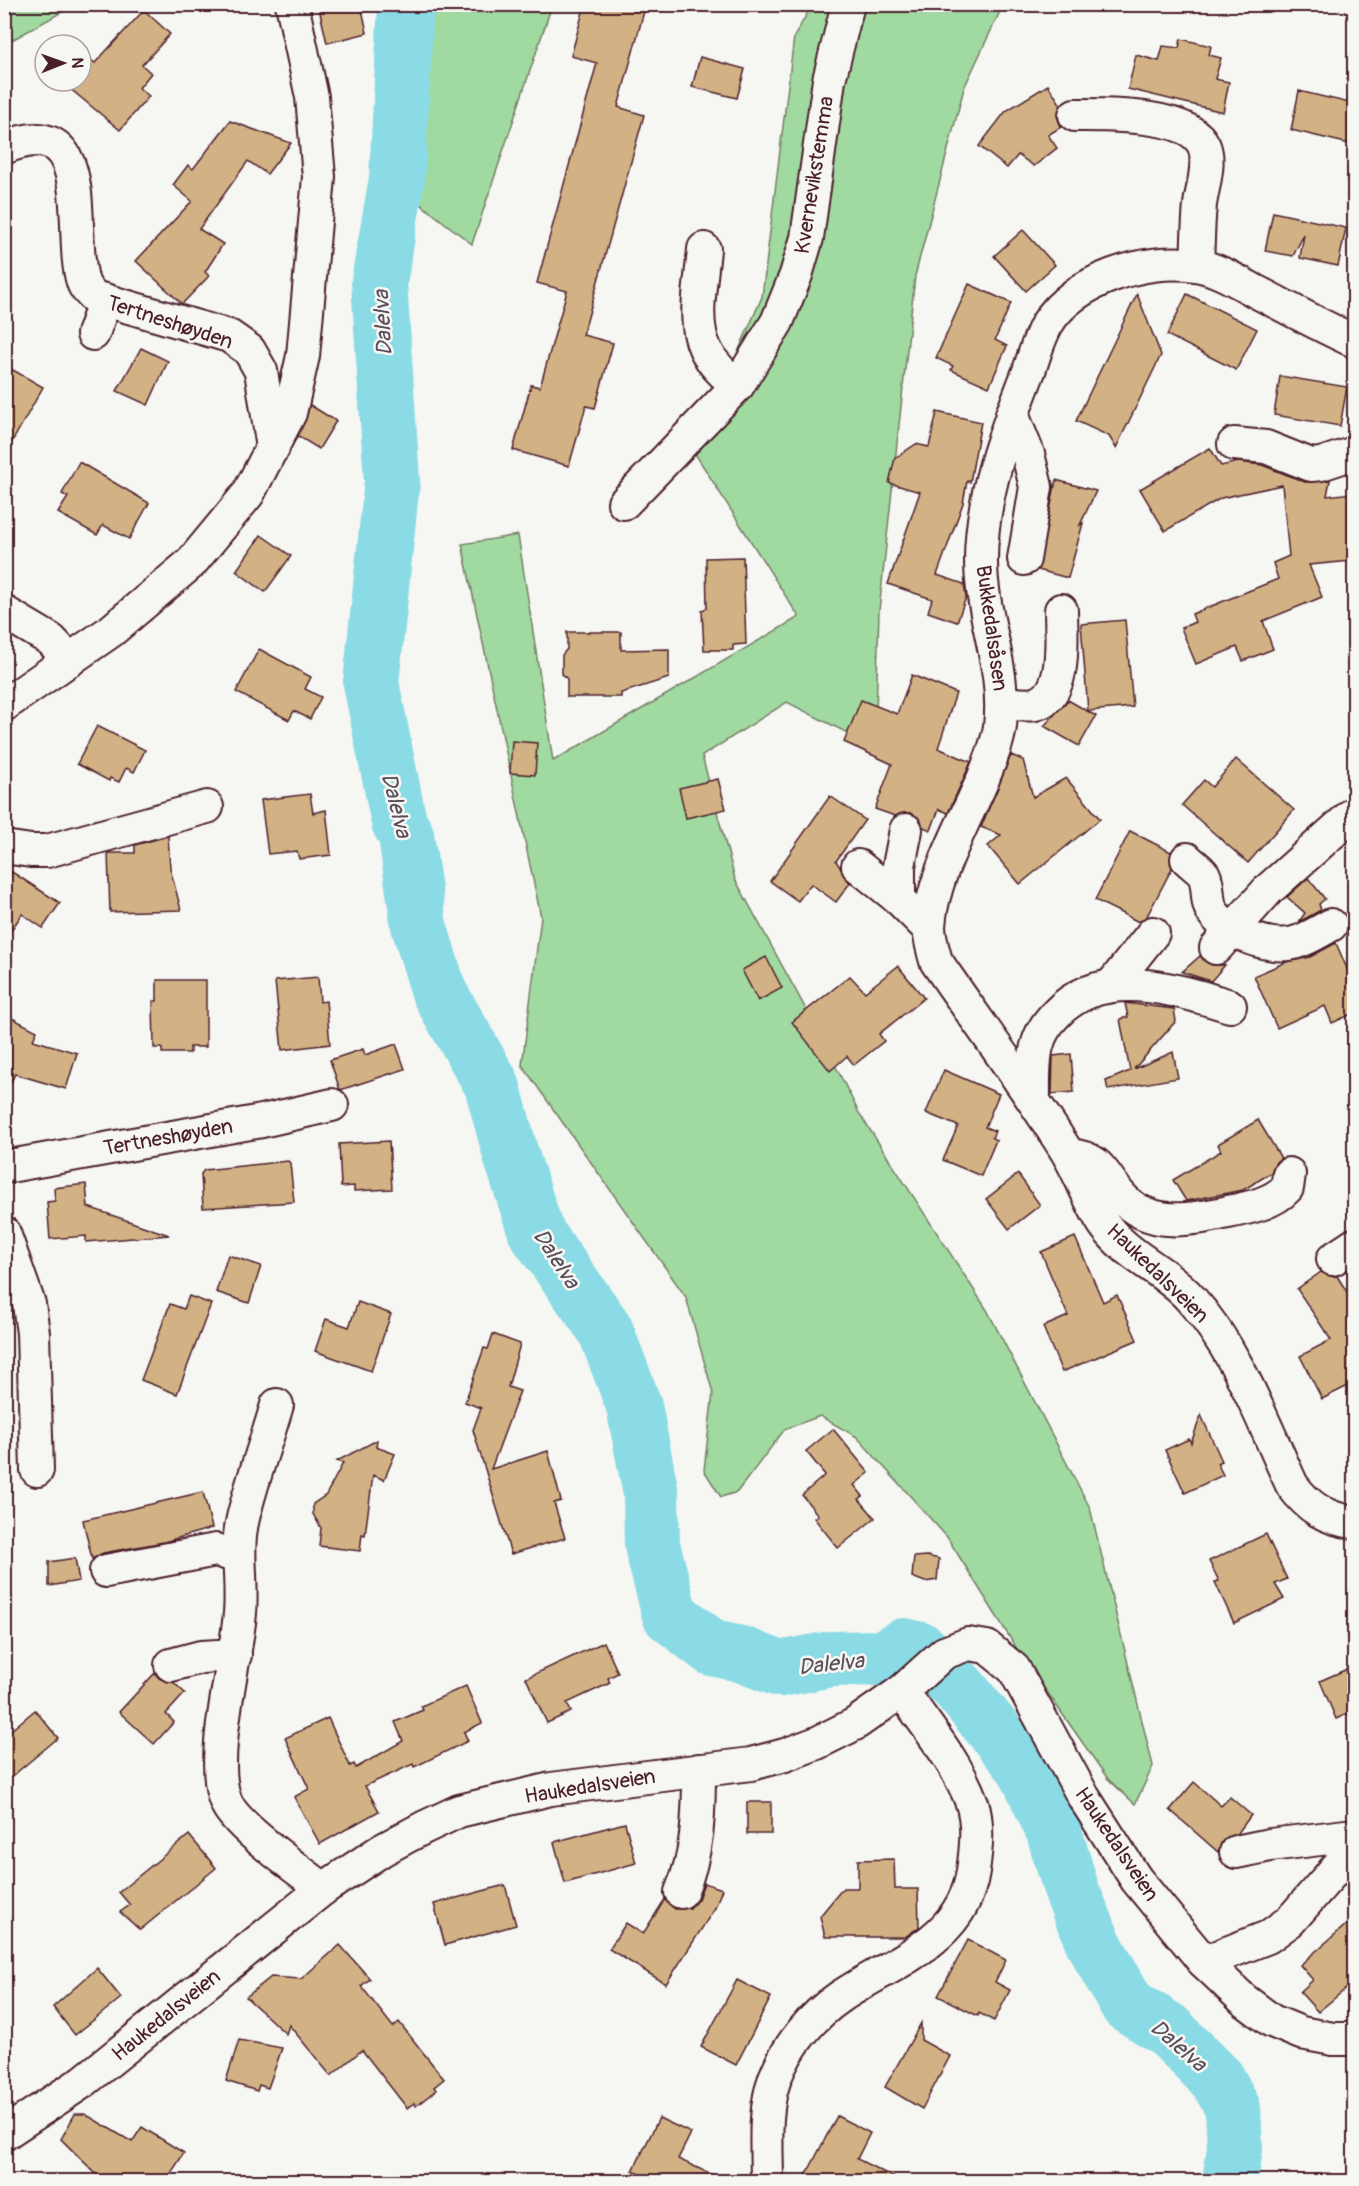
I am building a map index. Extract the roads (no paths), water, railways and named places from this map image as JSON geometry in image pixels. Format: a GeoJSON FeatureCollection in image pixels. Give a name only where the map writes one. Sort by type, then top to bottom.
{"type":"FeatureCollection","features":[{"type":"Feature","properties":{"kind":"street"},"geometry":{"type":"LineString","coordinates":[[4,705],[70,660],[138,609],[191,563],[248,494],[290,413],[303,356],[319,177],[312,97],[292,4]]}},
{"type":"Feature","properties":{"kind":"street","name":"Kvernevikstemma"},"geometry":{"type":"LineString","coordinates":[[624,503],[738,385],[777,322],[807,238],[829,80],[848,4]]}},
{"type":"Feature","properties":{"kind":"street"},"geometry":{"type":"LineString","coordinates":[[1076,115],[1110,115],[1180,126],[1204,146],[1206,165],[1200,204],[1197,265]]}},
{"type":"Feature","properties":{"kind":"street","name":"Tertneshøyden"},"geometry":{"type":"LineString","coordinates":[[4,148],[33,141],[50,142],[63,154],[73,171],[77,190],[77,225],[83,285],[94,297],[229,336],[249,350],[261,371],[273,448]]}},
{"type":"Feature","properties":{"kind":"street"},"geometry":{"type":"LineString","coordinates":[[704,249],[699,328],[701,342],[712,362],[738,385]]}},
{"type":"Feature","properties":{"kind":"street","name":"Bukkedalsåsen"},"geometry":{"type":"LineString","coordinates":[[936,961],[929,929],[936,889],[989,764],[1000,730],[1002,703],[1000,669],[984,601],[981,562],[982,529],[989,487],[1012,414],[1047,323],[1073,296],[1099,279],[1151,265],[1197,265],[1229,277],[1354,341]]}},
{"type":"Feature","properties":{"kind":"street"},"geometry":{"type":"LineString","coordinates":[[93,334],[105,300]]}},
{"type":"Feature","properties":{"kind":"street","name":"Bukkedalsåsen"},"geometry":{"type":"LineString","coordinates":[[1012,414],[1028,454],[1036,487],[1024,559]]}},
{"type":"Feature","properties":{"kind":"street"},"geometry":{"type":"LineString","coordinates":[[1234,444],[1266,447],[1311,465],[1354,453]]}},
{"type":"Feature","properties":{"kind":"street","name":"Bukkedalsåsen"},"geometry":{"type":"LineString","coordinates":[[1002,703],[1033,705],[1049,696],[1057,683],[1061,610]]}},
{"type":"Feature","properties":{"kind":"street"},"geometry":{"type":"LineString","coordinates":[[4,612],[51,640],[70,660]]}},
{"type":"Feature","properties":{"kind":"street"},"geometry":{"type":"LineString","coordinates":[[4,847],[31,851],[47,850],[207,807]]}},
{"type":"Feature","properties":{"kind":"street"},"geometry":{"type":"LineString","coordinates":[[1225,939],[1269,889],[1354,813]]}},
{"type":"Feature","properties":{"kind":"street"},"geometry":{"type":"LineString","coordinates":[[899,899],[899,866],[906,830]]}},
{"type":"Feature","properties":{"kind":"street"},"geometry":{"type":"LineString","coordinates":[[1187,859],[1203,873],[1209,906],[1225,939]]}},
{"type":"Feature","properties":{"kind":"street"},"geometry":{"type":"LineString","coordinates":[[858,866],[899,899],[929,929]]}},
{"type":"Feature","properties":{"kind":"street"},"geometry":{"type":"LineString","coordinates":[[1225,939],[1258,940],[1281,945],[1295,943],[1331,926]]}},
{"type":"Feature","properties":{"kind":"street"},"geometry":{"type":"LineString","coordinates":[[1112,986],[1153,933]]}},
{"type":"Feature","properties":{"kind":"street","name":"Haukedalsveien"},"geometry":{"type":"LineString","coordinates":[[936,961],[1069,1155],[1105,1226],[1125,1247],[1187,1295],[1223,1341],[1292,1485],[1305,1503],[1321,1513],[1354,1522]]}},
{"type":"Feature","properties":{"kind":"street"},"geometry":{"type":"LineString","coordinates":[[1034,1101],[1038,1045],[1049,1021],[1065,1005],[1088,991],[1112,986],[1175,989],[1230,1006]]}},
{"type":"Feature","properties":{"kind":"street","name":"Tertneshøyden"},"geometry":{"type":"LineString","coordinates":[[4,1167],[262,1121],[332,1105]]}},
{"type":"Feature","properties":{"kind":"street","name":"Haukedalsveien"},"geometry":{"type":"LineString","coordinates":[[1069,1155],[1097,1163],[1121,1197],[1136,1209],[1169,1220],[1192,1220],[1270,1201],[1287,1188],[1290,1174]]}},
{"type":"Feature","properties":{"kind":"street"},"geometry":{"type":"LineString","coordinates":[[4,1233],[29,1304],[33,1333],[37,1470]]}},
{"type":"Feature","properties":{"kind":"street"},"geometry":{"type":"LineString","coordinates":[[277,1405],[242,1519],[238,1557],[240,1611],[219,1756],[219,1785],[227,1805],[244,1825],[323,1889]]}},
{"type":"Feature","properties":{"kind":"street"},"geometry":{"type":"LineString","coordinates":[[106,1571],[216,1550],[238,1557]]}},
{"type":"Feature","properties":{"kind":"street","name":"Haukedalsveien"},"geometry":{"type":"LineString","coordinates":[[4,2134],[84,2081],[323,1889],[382,1850],[459,1811],[551,1789],[751,1764],[817,1743],[855,1724],[902,1691],[944,1653],[968,1644],[987,1647],[1014,1669],[1083,1796],[1136,1879],[1204,1962],[1244,2001],[1272,2020],[1301,2033],[1333,2039],[1354,2039]]}},
{"type":"Feature","properties":{"kind":"street"},"geometry":{"type":"LineString","coordinates":[[171,1665],[201,1657],[235,1655]]}},
{"type":"Feature","properties":{"kind":"street"},"geometry":{"type":"LineString","coordinates":[[767,2181],[768,2102],[776,2076],[792,2045],[816,2016],[839,1998],[916,1952],[945,1929],[962,1909],[972,1879],[977,1843],[972,1805],[949,1758],[902,1691]]}},
{"type":"Feature","properties":{"kind":"street"},"geometry":{"type":"LineString","coordinates":[[681,1892],[688,1875],[695,1843],[699,1770]]}},
{"type":"Feature","properties":{"kind":"street"},"geometry":{"type":"LineString","coordinates":[[1236,1852],[1270,1845],[1354,1835]]}},
{"type":"Feature","properties":{"kind":"street"},"geometry":{"type":"LineString","coordinates":[[1204,1962],[1250,1946],[1276,1932],[1290,1921],[1354,1848]]}},
{"type":"Feature","properties":{"kind":"water"},"geometry":{"type":"Polygon","coordinates":[[[1072,1892],[1123,1946],[1128,2005],[1116,1988],[1068,1947],[1057,1913],[1072,1892]]]}},
{"type":"Feature","properties":{"kind":"waterway","name":"Dalelva"},"geometry":{"type":"LineString","coordinates":[[406,4],[397,179],[379,282],[392,481],[371,683],[399,822],[406,835],[419,926],[439,992],[492,1085],[511,1155],[536,1232],[605,1329],[634,1406],[651,1494],[652,1545],[670,1615],[712,1648],[741,1654],[780,1669],[831,1659],[882,1658],[904,1646],[921,1650],[959,1688],[1025,1768],[1054,1832],[1072,1892],[1094,1944],[1128,2005],[1167,2029],[1218,2080],[1233,2109],[1235,2148],[1230,2182]]}}]}
